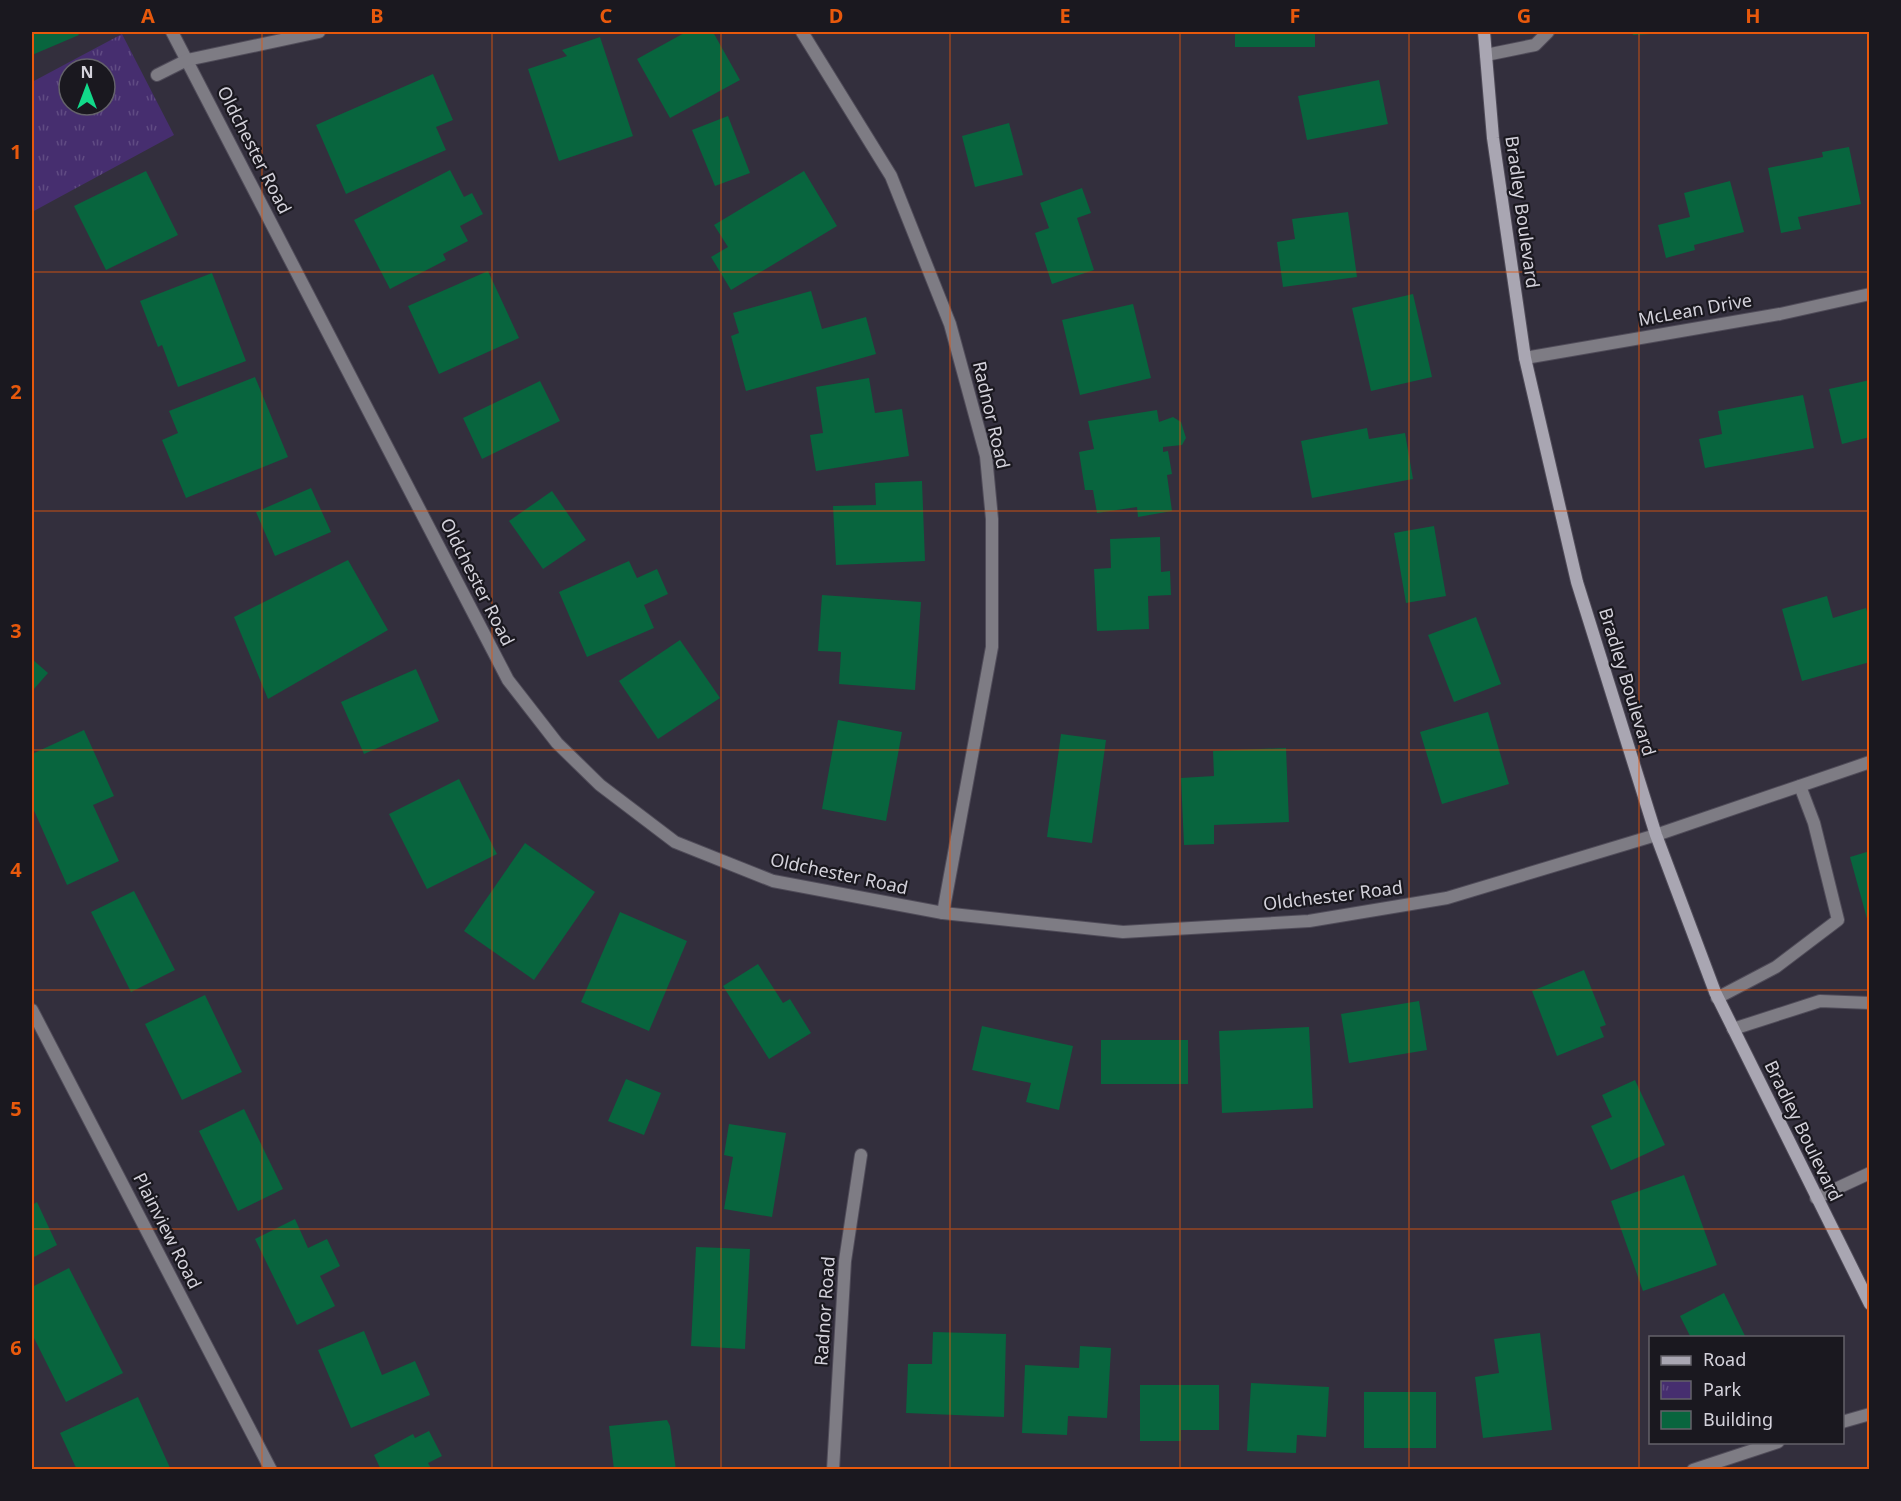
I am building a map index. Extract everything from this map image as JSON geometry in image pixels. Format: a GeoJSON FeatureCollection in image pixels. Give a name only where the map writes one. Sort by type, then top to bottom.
{"type":"FeatureCollection","features":[{"type":"Feature","properties":{"kind":"main road","name":"Bradley Boulevard"},"geometry":{"type":"LineString","coordinates":[[1484,32],[1492,138],[1525,357],[1577,582],[1656,835],[1717,998],[1869,1304]]}},
{"type":"Feature","properties":{"kind":"street","name":"Oldchester Road"},"geometry":{"type":"LineString","coordinates":[[172,32],[508,680],[557,743],[600,785],[675,842],[773,881],[943,913],[1123,932],[1309,921],[1447,898],[1656,835],[1869,762]]}},
{"type":"Feature","properties":{"kind":"street"},"geometry":{"type":"LineString","coordinates":[[157,75],[188,60],[319,32]]}},
{"type":"Feature","properties":{"kind":"street","name":"Radnor Road"},"geometry":{"type":"LineString","coordinates":[[802,32],[891,176],[950,324],[986,456],[992,519],[992,647],[943,913]]}},
{"type":"Feature","properties":{"kind":"street"},"geometry":{"type":"LineString","coordinates":[[1486,55],[1535,45],[1548,32]]}},
{"type":"Feature","properties":{"kind":"street","name":"McLean Drive"},"geometry":{"type":"LineString","coordinates":[[1525,357],[1780,314],[1869,294]]}},
{"type":"Feature","properties":{"kind":"street"},"geometry":{"type":"LineString","coordinates":[[1717,998],[1776,967],[1838,920],[1814,823],[1800,786]]}},
{"type":"Feature","properties":{"kind":"street"},"geometry":{"type":"LineString","coordinates":[[1732,1029],[1820,1001],[1869,1003]]}},
{"type":"Feature","properties":{"kind":"street","name":"Plainview Road"},"geometry":{"type":"LineString","coordinates":[[32,1010],[271,1470]]}},
{"type":"Feature","properties":{"kind":"street","name":"Radnor Road"},"geometry":{"type":"LineString","coordinates":[[833,1470],[845,1261],[861,1155]]}},
{"type":"Feature","properties":{"kind":"street"},"geometry":{"type":"LineString","coordinates":[[1816,1198],[1869,1173]]}},
{"type":"Feature","properties":{"kind":"street"},"geometry":{"type":"LineString","coordinates":[[1844,1421],[1869,1414]]}},
{"type":"Feature","properties":{"kind":"street"},"geometry":{"type":"LineString","coordinates":[[1693,1470],[1775,1444]]}},
{"type":"Feature","properties":{"kind":"green space"},"geometry":{"type":"Polygon","coordinates":[[[122,34],[174,135],[32,212],[32,82],[57,69],[57,117],[117,117],[117,57],[79,57],[122,34]]]}},
{"type":"Feature","properties":{"kind":"building"},"geometry":{"type":"Polygon","coordinates":[[[32,32],[77,32],[79,35],[32,55],[32,32]]]}},
{"type":"Feature","properties":{"kind":"building"},"geometry":{"type":"Polygon","coordinates":[[[686,32],[713,32],[740,80],[670,118],[637,59],[686,32]]]}},
{"type":"Feature","properties":{"kind":"building"},"geometry":{"type":"Polygon","coordinates":[[[1235,32],[1315,32],[1315,47],[1235,47],[1235,32]]]}},
{"type":"Feature","properties":{"kind":"building"},"geometry":{"type":"Polygon","coordinates":[[[1633,32],[1669,32],[1669,33],[1633,35],[1633,32]]]}},
{"type":"Feature","properties":{"kind":"building"},"geometry":{"type":"Polygon","coordinates":[[[600,37],[633,136],[559,161],[528,69],[567,56],[562,50],[600,37]]]}},
{"type":"Feature","properties":{"kind":"building"},"geometry":{"type":"Polygon","coordinates":[[[433,74],[453,120],[436,127],[446,150],[346,194],[316,125],[433,74]]]}},
{"type":"Feature","properties":{"kind":"building"},"geometry":{"type":"Polygon","coordinates":[[[1379,80],[1388,124],[1307,140],[1298,96],[1379,80]]]}},
{"type":"Feature","properties":{"kind":"building"},"geometry":{"type":"Polygon","coordinates":[[[728,116],[750,173],[715,186],[692,130],[728,116]]]}},
{"type":"Feature","properties":{"kind":"building"},"geometry":{"type":"Polygon","coordinates":[[[1009,123],[1023,175],[975,187],[962,136],[1009,123]]]}},
{"type":"Feature","properties":{"kind":"building"},"geometry":{"type":"Polygon","coordinates":[[[1849,147],[1861,204],[1798,217],[1801,229],[1781,233],[1768,168],[1823,157],[1822,152],[1849,147]]]}},
{"type":"Feature","properties":{"kind":"building"},"geometry":{"type":"Polygon","coordinates":[[[450,170],[464,197],[472,193],[483,214],[460,226],[468,241],[443,254],[446,260],[390,289],[354,220],[450,170]]]}},
{"type":"Feature","properties":{"kind":"building"},"geometry":{"type":"Polygon","coordinates":[[[146,171],[178,235],[106,270],[74,206],[146,171]]]}},
{"type":"Feature","properties":{"kind":"building"},"geometry":{"type":"Polygon","coordinates":[[[804,171],[837,226],[731,290],[711,257],[728,247],[714,225],[804,171]]]}},
{"type":"Feature","properties":{"kind":"building"},"geometry":{"type":"Polygon","coordinates":[[[1730,181],[1744,232],[1694,245],[1695,250],[1666,258],[1658,225],[1690,217],[1684,193],[1730,181]]]}},
{"type":"Feature","properties":{"kind":"building"},"geometry":{"type":"Polygon","coordinates":[[[1082,188],[1091,213],[1077,218],[1094,270],[1052,284],[1035,233],[1049,228],[1040,203],[1082,188]]]}},
{"type":"Feature","properties":{"kind":"building"},"geometry":{"type":"Polygon","coordinates":[[[1348,212],[1357,277],[1283,287],[1277,242],[1295,239],[1292,219],[1348,212]]]}},
{"type":"Feature","properties":{"kind":"building"},"geometry":{"type":"Polygon","coordinates":[[[488,271],[519,338],[439,374],[408,306],[488,271]]]}},
{"type":"Feature","properties":{"kind":"building"},"geometry":{"type":"Polygon","coordinates":[[[212,273],[246,361],[178,387],[162,345],[158,347],[140,301],[212,273]]]}},
{"type":"Feature","properties":{"kind":"building"},"geometry":{"type":"Polygon","coordinates":[[[811,291],[822,329],[866,317],[876,354],[746,391],[731,336],[739,333],[733,313],[811,291]]]}},
{"type":"Feature","properties":{"kind":"building"},"geometry":{"type":"Polygon","coordinates":[[[1413,294],[1432,377],[1371,391],[1352,308],[1413,294]]]}},
{"type":"Feature","properties":{"kind":"building"},"geometry":{"type":"Polygon","coordinates":[[[1133,304],[1151,378],[1080,395],[1062,320],[1133,304]]]}},
{"type":"Feature","properties":{"kind":"building"},"geometry":{"type":"Polygon","coordinates":[[[255,377],[288,457],[186,498],[162,440],[178,433],[169,411],[255,377]]]}},
{"type":"Feature","properties":{"kind":"building"},"geometry":{"type":"Polygon","coordinates":[[[869,378],[875,413],[902,409],[909,456],[816,471],[810,435],[823,433],[816,387],[869,378]]]}},
{"type":"Feature","properties":{"kind":"building"},"geometry":{"type":"Polygon","coordinates":[[[1870,380],[1870,437],[1842,444],[1829,389],[1870,380]]]}},
{"type":"Feature","properties":{"kind":"building"},"geometry":{"type":"Polygon","coordinates":[[[540,381],[560,421],[482,459],[463,418],[540,381]]]}},
{"type":"Feature","properties":{"kind":"building"},"geometry":{"type":"Polygon","coordinates":[[[1803,395],[1814,448],[1705,468],[1699,439],[1722,434],[1718,411],[1803,395]]]}},
{"type":"Feature","properties":{"kind":"building"},"geometry":{"type":"Polygon","coordinates":[[[1157,410],[1159,422],[1173,417],[1181,422],[1186,438],[1182,445],[1163,447],[1163,452],[1168,451],[1172,474],[1167,475],[1172,511],[1138,517],[1137,507],[1097,513],[1093,490],[1085,490],[1079,452],[1094,449],[1088,421],[1157,410]]]}},
{"type":"Feature","properties":{"kind":"building"},"geometry":{"type":"Polygon","coordinates":[[[1367,428],[1369,439],[1405,433],[1413,479],[1312,498],[1301,441],[1367,428]]]}},
{"type":"Feature","properties":{"kind":"building"},"geometry":{"type":"Polygon","coordinates":[[[922,481],[925,561],[836,565],[833,506],[876,505],[875,483],[922,481]]]}},
{"type":"Feature","properties":{"kind":"building"},"geometry":{"type":"Polygon","coordinates":[[[311,488],[331,532],[275,556],[256,512],[311,488]]]}},
{"type":"Feature","properties":{"kind":"building"},"geometry":{"type":"Polygon","coordinates":[[[552,491],[586,540],[543,569],[509,521],[552,491]]]}},
{"type":"Feature","properties":{"kind":"building"},"geometry":{"type":"Polygon","coordinates":[[[1434,526],[1446,596],[1406,603],[1394,533],[1434,526]]]}},
{"type":"Feature","properties":{"kind":"building"},"geometry":{"type":"Polygon","coordinates":[[[1160,537],[1161,572],[1170,571],[1171,595],[1148,596],[1149,629],[1097,631],[1094,569],[1111,568],[1110,539],[1160,537]]]}},
{"type":"Feature","properties":{"kind":"building"},"geometry":{"type":"Polygon","coordinates":[[[348,560],[388,630],[268,699],[234,617],[348,560]]]}},
{"type":"Feature","properties":{"kind":"building"},"geometry":{"type":"Polygon","coordinates":[[[629,561],[637,578],[657,569],[668,594],[644,605],[654,628],[587,657],[559,592],[629,561]]]}},
{"type":"Feature","properties":{"kind":"building"},"geometry":{"type":"Polygon","coordinates":[[[822,595],[921,602],[915,690],[839,684],[841,652],[818,651],[822,595]]]}},
{"type":"Feature","properties":{"kind":"building"},"geometry":{"type":"Polygon","coordinates":[[[1827,596],[1833,618],[1866,608],[1870,622],[1870,662],[1802,681],[1782,609],[1827,596]]]}},
{"type":"Feature","properties":{"kind":"building"},"geometry":{"type":"Polygon","coordinates":[[[1476,617],[1501,684],[1454,702],[1428,635],[1476,617]]]}},
{"type":"Feature","properties":{"kind":"building"},"geometry":{"type":"Polygon","coordinates":[[[680,640],[720,698],[658,739],[619,681],[680,640]]]}},
{"type":"Feature","properties":{"kind":"building"},"geometry":{"type":"Polygon","coordinates":[[[32,659],[48,673],[34,689],[32,687],[32,659]]]}},
{"type":"Feature","properties":{"kind":"building"},"geometry":{"type":"Polygon","coordinates":[[[416,669],[439,721],[364,754],[341,702],[416,669]]]}},
{"type":"Feature","properties":{"kind":"building"},"geometry":{"type":"Polygon","coordinates":[[[1488,712],[1509,784],[1442,804],[1420,732],[1488,712]]]}},
{"type":"Feature","properties":{"kind":"building"},"geometry":{"type":"Polygon","coordinates":[[[838,720],[902,732],[886,821],[822,809],[838,720]]]}},
{"type":"Feature","properties":{"kind":"building"},"geometry":{"type":"Polygon","coordinates":[[[84,730],[114,796],[93,805],[119,861],[67,885],[32,806],[32,754],[84,730]]]}},
{"type":"Feature","properties":{"kind":"building"},"geometry":{"type":"Polygon","coordinates":[[[1061,734],[1106,740],[1092,843],[1047,837],[1061,734]]]}},
{"type":"Feature","properties":{"kind":"building"},"geometry":{"type":"Polygon","coordinates":[[[1286,748],[1289,822],[1214,825],[1214,844],[1184,845],[1181,778],[1214,776],[1213,751],[1286,748]]]}},
{"type":"Feature","properties":{"kind":"building"},"geometry":{"type":"Polygon","coordinates":[[[459,779],[497,854],[427,889],[389,814],[459,779]]]}},
{"type":"Feature","properties":{"kind":"building"},"geometry":{"type":"Polygon","coordinates":[[[525,843],[595,892],[534,980],[464,931],[525,843]]]}},
{"type":"Feature","properties":{"kind":"building"},"geometry":{"type":"Polygon","coordinates":[[[1870,851],[1870,926],[1869,926],[1850,857],[1870,851]]]}},
{"type":"Feature","properties":{"kind":"building"},"geometry":{"type":"Polygon","coordinates":[[[134,891],[175,970],[131,992],[91,912],[134,891]]]}},
{"type":"Feature","properties":{"kind":"building"},"geometry":{"type":"Polygon","coordinates":[[[620,912],[687,941],[649,1031],[581,1002],[620,912]]]}},
{"type":"Feature","properties":{"kind":"building"},"geometry":{"type":"Polygon","coordinates":[[[758,964],[783,1003],[790,999],[811,1033],[769,1059],[723,986],[758,964]]]}},
{"type":"Feature","properties":{"kind":"building"},"geometry":{"type":"Polygon","coordinates":[[[1584,970],[1606,1025],[1600,1027],[1604,1037],[1557,1056],[1532,991],[1584,970]]]}},
{"type":"Feature","properties":{"kind":"building"},"geometry":{"type":"Polygon","coordinates":[[[205,995],[242,1072],[182,1100],[145,1024],[205,995]]]}},
{"type":"Feature","properties":{"kind":"building"},"geometry":{"type":"Polygon","coordinates":[[[1419,1001],[1427,1050],[1349,1063],[1341,1014],[1419,1001]]]}},
{"type":"Feature","properties":{"kind":"building"},"geometry":{"type":"Polygon","coordinates":[[[982,1026],[1073,1046],[1059,1110],[1026,1102],[1031,1083],[972,1070],[982,1026]]]}},
{"type":"Feature","properties":{"kind":"building"},"geometry":{"type":"Polygon","coordinates":[[[1309,1027],[1313,1108],[1222,1113],[1219,1031],[1309,1027]]]}},
{"type":"Feature","properties":{"kind":"building"},"geometry":{"type":"Polygon","coordinates":[[[1101,1040],[1188,1040],[1188,1084],[1101,1084],[1101,1040]]]}},
{"type":"Feature","properties":{"kind":"building"},"geometry":{"type":"Polygon","coordinates":[[[626,1079],[661,1093],[644,1135],[608,1121],[626,1079]]]}},
{"type":"Feature","properties":{"kind":"building"},"geometry":{"type":"Polygon","coordinates":[[[1635,1080],[1665,1145],[1611,1170],[1591,1126],[1612,1117],[1602,1095],[1635,1080]]]}},
{"type":"Feature","properties":{"kind":"building"},"geometry":{"type":"Polygon","coordinates":[[[244,1109],[283,1189],[238,1211],[199,1131],[244,1109]]]}},
{"type":"Feature","properties":{"kind":"building"},"geometry":{"type":"Polygon","coordinates":[[[729,1124],[786,1133],[772,1217],[724,1209],[733,1157],[724,1155],[729,1124]]]}},
{"type":"Feature","properties":{"kind":"building"},"geometry":{"type":"Polygon","coordinates":[[[1684,1175],[1717,1265],[1643,1291],[1611,1201],[1684,1175]]]}},
{"type":"Feature","properties":{"kind":"building"},"geometry":{"type":"Polygon","coordinates":[[[37,1202],[57,1245],[32,1258],[32,1205],[37,1202]]]}},
{"type":"Feature","properties":{"kind":"building"},"geometry":{"type":"Polygon","coordinates":[[[295,1219],[308,1248],[327,1239],[340,1266],[320,1276],[335,1306],[297,1325],[255,1239],[295,1219]]]}},
{"type":"Feature","properties":{"kind":"building"},"geometry":{"type":"Polygon","coordinates":[[[696,1247],[750,1249],[745,1349],[691,1346],[696,1247]]]}},
{"type":"Feature","properties":{"kind":"building"},"geometry":{"type":"Polygon","coordinates":[[[69,1268],[123,1373],[66,1402],[32,1334],[32,1287],[69,1268]]]}},
{"type":"Feature","properties":{"kind":"building"},"geometry":{"type":"Polygon","coordinates":[[[1724,1293],[1745,1336],[1690,1336],[1680,1316],[1724,1293]]]}},
{"type":"Feature","properties":{"kind":"building"},"geometry":{"type":"Polygon","coordinates":[[[364,1331],[382,1375],[415,1361],[430,1395],[351,1428],[318,1350],[364,1331]]]}},
{"type":"Feature","properties":{"kind":"building"},"geometry":{"type":"Polygon","coordinates":[[[933,1332],[1006,1334],[1004,1417],[906,1413],[908,1364],[932,1364],[933,1332]]]}},
{"type":"Feature","properties":{"kind":"building"},"geometry":{"type":"Polygon","coordinates":[[[1540,1333],[1552,1430],[1483,1438],[1475,1377],[1499,1373],[1494,1339],[1540,1333]]]}},
{"type":"Feature","properties":{"kind":"building"},"geometry":{"type":"Polygon","coordinates":[[[1080,1346],[1111,1348],[1107,1418],[1068,1416],[1067,1435],[1022,1433],[1025,1365],[1079,1368],[1080,1346]]]}},
{"type":"Feature","properties":{"kind":"building"},"geometry":{"type":"Polygon","coordinates":[[[1251,1383],[1329,1387],[1326,1437],[1297,1435],[1296,1453],[1247,1451],[1251,1383]]]}},
{"type":"Feature","properties":{"kind":"building"},"geometry":{"type":"Polygon","coordinates":[[[1140,1385],[1219,1385],[1219,1430],[1181,1430],[1181,1441],[1140,1441],[1140,1385]]]}},
{"type":"Feature","properties":{"kind":"building"},"geometry":{"type":"Polygon","coordinates":[[[1364,1392],[1436,1392],[1436,1448],[1364,1448],[1364,1392]]]}},
{"type":"Feature","properties":{"kind":"building"},"geometry":{"type":"Polygon","coordinates":[[[138,1397],[171,1470],[77,1470],[60,1433],[138,1397]]]}},
{"type":"Feature","properties":{"kind":"building"},"geometry":{"type":"Polygon","coordinates":[[[667,1420],[670,1426],[676,1470],[614,1470],[609,1426],[667,1420]]]}},
{"type":"Feature","properties":{"kind":"building"},"geometry":{"type":"Polygon","coordinates":[[[429,1431],[442,1456],[428,1463],[432,1470],[381,1470],[374,1455],[413,1434],[415,1438],[429,1431]]]}}]}
